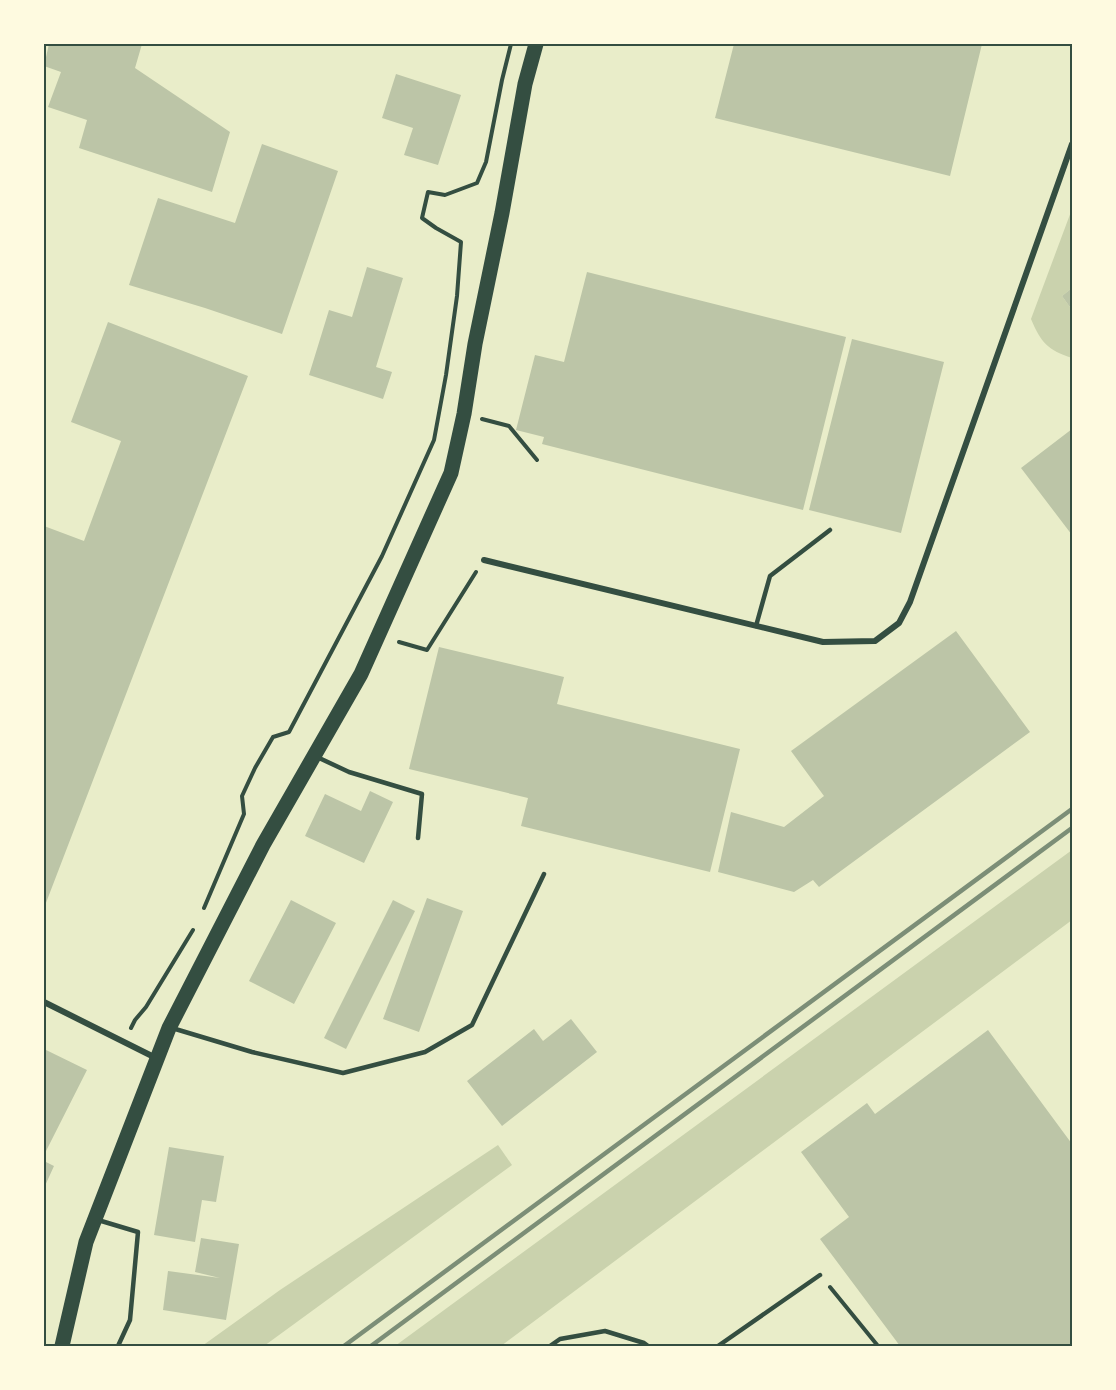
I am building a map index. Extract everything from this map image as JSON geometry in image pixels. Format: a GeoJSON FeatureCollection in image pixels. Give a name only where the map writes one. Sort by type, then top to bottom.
{"type":"FeatureCollection","features":[{"type":"Feature","properties":{"kind":"main road"},"geometry":{"type":"LineString","coordinates":[[62,1347],[86,1242],[169,1028],[263,846],[361,674],[451,473],[525,84],[536,44]]}},
{"type":"Feature","properties":{"kind":"street"},"geometry":{"type":"LineString","coordinates":[[484,560],[823,642],[875,641],[900,623],[910,602],[1072,144]]}},
{"type":"Feature","properties":{"kind":"street"},"geometry":{"type":"LineString","coordinates":[[44,1002],[156,1058]]}},
{"type":"Feature","properties":{"kind":"lane"},"geometry":{"type":"LineString","coordinates":[[756,626],[770,576],[830,530]]}},
{"type":"Feature","properties":{"kind":"lane"},"geometry":{"type":"LineString","coordinates":[[315,755],[349,772],[422,794],[418,838]]}},
{"type":"Feature","properties":{"kind":"lane"},"geometry":{"type":"LineString","coordinates":[[169,1028],[252,1052],[343,1073],[425,1052],[472,1025],[544,874]]}},
{"type":"Feature","properties":{"kind":"lane"},"geometry":{"type":"LineString","coordinates":[[95,1220],[138,1232],[130,1320],[118,1347]]}},
{"type":"Feature","properties":{"kind":"lane"},"geometry":{"type":"LineString","coordinates":[[718,1347],[820,1275]]}},
{"type":"Feature","properties":{"kind":"lane"},"geometry":{"type":"LineString","coordinates":[[550,1347],[560,1340],[605,1331],[644,1343],[648,1347]]}},
{"type":"Feature","properties":{"kind":"path"},"geometry":{"type":"LineString","coordinates":[[204,909],[244,814],[242,796],[255,768],[273,737],[289,732],[382,556],[434,440],[446,375],[461,242],[422,218],[428,192],[445,195],[477,183],[486,162],[511,44]]}},
{"type":"Feature","properties":{"kind":"path"},"geometry":{"type":"LineString","coordinates":[[464,414],[508,426],[537,460]]}},
{"type":"Feature","properties":{"kind":"path"},"geometry":{"type":"LineString","coordinates":[[378,635],[427,650],[484,560]]}},
{"type":"Feature","properties":{"kind":"path"},"geometry":{"type":"LineString","coordinates":[[123,1042],[194,929]]}},
{"type":"Feature","properties":{"kind":"path"},"geometry":{"type":"LineString","coordinates":[[820,1275],[878,1347]]}},
{"type":"Feature","properties":{"kind":"green space"},"geometry":{"type":"Polygon","coordinates":[[[1072,209],[1072,288],[1062,296],[1072,310],[1072,358],[1057,352],[1046,344],[1031,319],[1072,209]]]}},
{"type":"Feature","properties":{"kind":"green space"},"geometry":{"type":"Polygon","coordinates":[[[1072,850],[1072,920],[501,1346],[395,1346],[1072,850]]]}},
{"type":"Feature","properties":{"kind":"green space"},"geometry":{"type":"Polygon","coordinates":[[[498,1145],[512,1165],[264,1346],[202,1346],[280,1290],[498,1145]]]}},
{"type":"Feature","properties":{"kind":"building"},"geometry":{"type":"Polygon","coordinates":[[[49,44],[142,44],[135,68],[230,132],[212,192],[79,148],[87,120],[48,107],[61,72],[44,66],[49,44]]]}},
{"type":"Feature","properties":{"kind":"building"},"geometry":{"type":"Polygon","coordinates":[[[734,44],[982,44],[950,176],[715,118],[734,44]]]}},
{"type":"Feature","properties":{"kind":"building"},"geometry":{"type":"Polygon","coordinates":[[[396,74],[461,95],[438,165],[404,155],[413,128],[382,118],[396,74]]]}},
{"type":"Feature","properties":{"kind":"building"},"geometry":{"type":"Polygon","coordinates":[[[262,144],[338,171],[282,334],[129,285],[158,198],[235,223],[262,144]]]}},
{"type":"Feature","properties":{"kind":"building"},"geometry":{"type":"Polygon","coordinates":[[[367,267],[403,278],[376,367],[392,372],[383,399],[309,375],[329,310],[352,317],[367,267]]]}},
{"type":"Feature","properties":{"kind":"building"},"geometry":{"type":"Polygon","coordinates":[[[587,272],[846,337],[803,510],[542,444],[544,437],[516,430],[535,355],[564,362],[587,272]]]}},
{"type":"Feature","properties":{"kind":"building"},"geometry":{"type":"Polygon","coordinates":[[[1072,288],[1072,310],[1062,296],[1072,288]]]}},
{"type":"Feature","properties":{"kind":"building"},"geometry":{"type":"Polygon","coordinates":[[[108,322],[248,376],[44,908],[44,526],[84,541],[121,441],[71,422],[108,322]]]}},
{"type":"Feature","properties":{"kind":"building"},"geometry":{"type":"Polygon","coordinates":[[[852,339],[944,362],[901,533],[809,510],[852,339]]]}},
{"type":"Feature","properties":{"kind":"building"},"geometry":{"type":"Polygon","coordinates":[[[1072,429],[1072,535],[1021,468],[1072,429]]]}},
{"type":"Feature","properties":{"kind":"building"},"geometry":{"type":"Polygon","coordinates":[[[956,631],[1030,732],[819,887],[813,880],[794,892],[718,872],[731,812],[784,827],[824,796],[791,751],[956,631]]]}},
{"type":"Feature","properties":{"kind":"building"},"geometry":{"type":"Polygon","coordinates":[[[439,647],[564,677],[557,704],[740,749],[710,872],[521,826],[528,798],[409,769],[439,647]]]}},
{"type":"Feature","properties":{"kind":"building"},"geometry":{"type":"Polygon","coordinates":[[[370,791],[393,802],[364,863],[305,836],[325,794],[361,811],[370,791]]]}},
{"type":"Feature","properties":{"kind":"building"},"geometry":{"type":"Polygon","coordinates":[[[427,898],[463,911],[419,1032],[383,1019],[427,898]]]}},
{"type":"Feature","properties":{"kind":"building"},"geometry":{"type":"Polygon","coordinates":[[[291,900],[336,923],[294,1004],[249,981],[291,900]]]}},
{"type":"Feature","properties":{"kind":"building"},"geometry":{"type":"Polygon","coordinates":[[[393,900],[415,911],[346,1049],[324,1038],[393,900]]]}},
{"type":"Feature","properties":{"kind":"building"},"geometry":{"type":"Polygon","coordinates":[[[571,1019],[597,1052],[502,1126],[467,1081],[534,1029],[543,1041],[571,1019]]]}},
{"type":"Feature","properties":{"kind":"building"},"geometry":{"type":"Polygon","coordinates":[[[988,1030],[1072,1144],[1072,1346],[900,1346],[820,1239],[849,1217],[801,1152],[867,1103],[875,1114],[988,1030]]]}},
{"type":"Feature","properties":{"kind":"building"},"geometry":{"type":"Polygon","coordinates":[[[44,1049],[87,1070],[44,1155],[44,1049]]]}},
{"type":"Feature","properties":{"kind":"building"},"geometry":{"type":"Polygon","coordinates":[[[169,1147],[224,1156],[216,1202],[202,1200],[195,1242],[154,1235],[169,1147]]]}},
{"type":"Feature","properties":{"kind":"building"},"geometry":{"type":"Polygon","coordinates":[[[44,1161],[54,1166],[44,1188],[44,1161]]]}},
{"type":"Feature","properties":{"kind":"building"},"geometry":{"type":"Polygon","coordinates":[[[201,1238],[239,1244],[226,1320],[163,1310],[168,1271],[220,1278],[195,1272],[201,1238]]]}},
{"type":"Feature","properties":{"kind":"railway"},"geometry":{"type":"LineString","coordinates":[[344,1346],[1072,809]]}},
{"type":"Feature","properties":{"kind":"railway"},"geometry":{"type":"LineString","coordinates":[[371,1346],[1072,828]]}}]}
